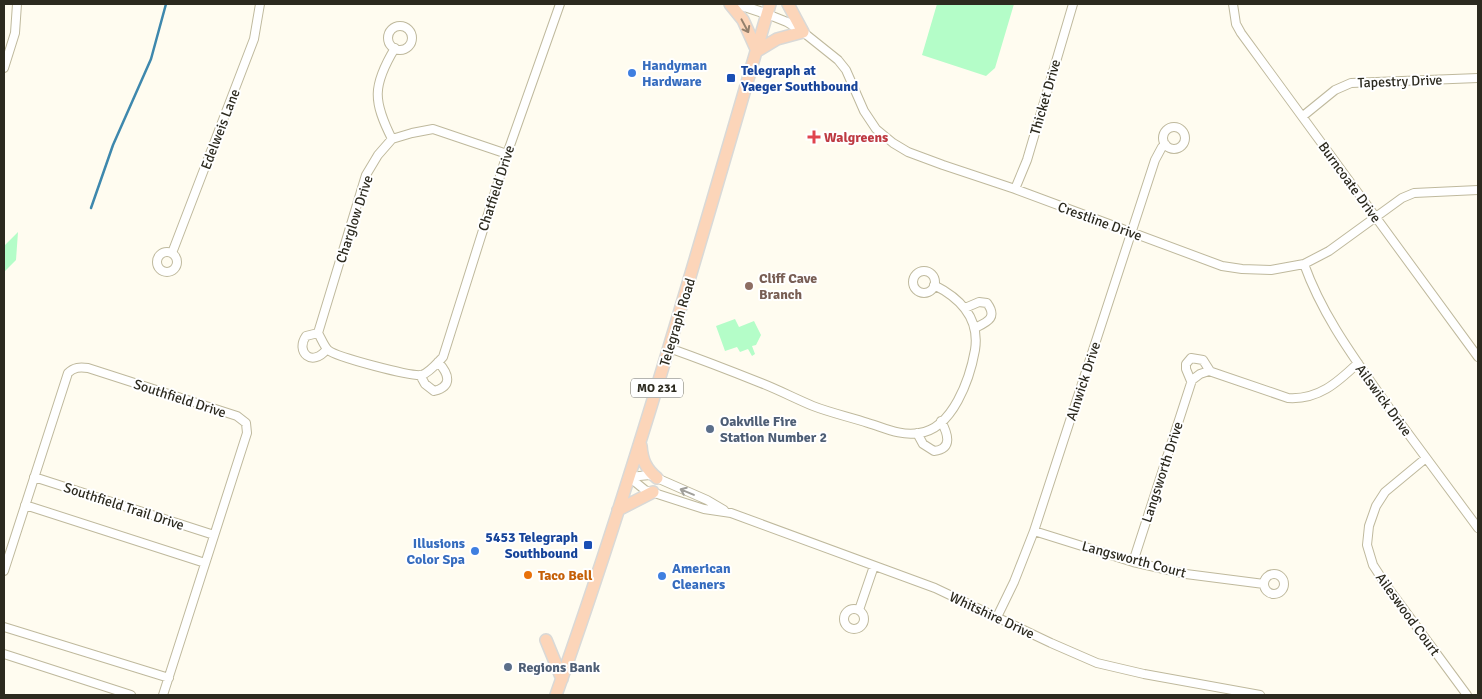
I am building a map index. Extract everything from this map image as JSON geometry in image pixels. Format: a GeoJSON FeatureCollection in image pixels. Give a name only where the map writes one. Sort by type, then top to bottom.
{"type":"FeatureCollection","features":[{"type":"Feature","properties":{"kind":"main road"},"geometry":{"type":"LineString","coordinates":[[730,4],[743,20],[757,51],[777,39],[803,32],[788,4]]}},
{"type":"Feature","properties":{"kind":"main road","name":"Telegraph Road"},"geometry":{"type":"LineString","coordinates":[[556,695],[641,440],[769,9]]}},
{"type":"Feature","properties":{"kind":"main road"},"geometry":{"type":"LineString","coordinates":[[641,440],[642,458],[649,471],[657,478]]}},
{"type":"Feature","properties":{"kind":"main road"},"geometry":{"type":"LineString","coordinates":[[618,510],[653,492]]}},
{"type":"Feature","properties":{"kind":"main road"},"geometry":{"type":"LineString","coordinates":[[546,640],[562,678]]}},
{"type":"Feature","properties":{"kind":"street"},"geometry":{"type":"LineString","coordinates":[[4,68],[15,33],[17,4]]}},
{"type":"Feature","properties":{"kind":"street","name":"Edelweis Lane"},"geometry":{"type":"LineString","coordinates":[[172,253],[254,39],[260,4]]}},
{"type":"Feature","properties":{"kind":"street","name":"Chatfield Drive"},"geometry":{"type":"LineString","coordinates":[[420,375],[431,369],[443,357],[507,154],[560,4]]}},
{"type":"Feature","properties":{"kind":"street"},"geometry":{"type":"LineString","coordinates":[[737,4],[769,9]]}},
{"type":"Feature","properties":{"kind":"street","name":"Thicket Drive"},"geometry":{"type":"LineString","coordinates":[[1015,189],[1027,160],[1073,4]]}},
{"type":"Feature","properties":{"kind":"street","name":"Burncoate Drive"},"geometry":{"type":"LineString","coordinates":[[1233,4],[1236,24],[1241,33],[1478,357]]}},
{"type":"Feature","properties":{"kind":"street","name":"Crestline Drive"},"geometry":{"type":"LineString","coordinates":[[769,9],[803,32],[838,60],[846,70],[864,111],[876,129],[908,152],[1015,189],[1222,266],[1271,270],[1304,264],[1329,251],[1402,198],[1414,193],[1478,190]]}},
{"type":"Feature","properties":{"kind":"street"},"geometry":{"type":"LineString","coordinates":[[395,48],[386,64],[379,83],[377,104],[382,120],[392,139],[433,129],[507,154]]}},
{"type":"Feature","properties":{"kind":"street","name":"Tapestry Drive"},"geometry":{"type":"LineString","coordinates":[[1303,116],[1335,90],[1351,84],[1478,78]]}},
{"type":"Feature","properties":{"kind":"street","name":"Charglow Drive"},"geometry":{"type":"LineString","coordinates":[[327,349],[322,356],[317,358],[304,353],[302,345],[306,336],[318,333],[366,175],[378,155],[392,139]]}},
{"type":"Feature","properties":{"kind":"street","name":"Alnwick Drive"},"geometry":{"type":"LineString","coordinates":[[997,617],[1014,582],[1034,531],[1155,160],[1162,147],[1166,145]]}},
{"type":"Feature","properties":{"kind":"street","name":"Ailswick Drive"},"geometry":{"type":"LineString","coordinates":[[1304,264],[1314,291],[1334,328],[1358,364],[1478,528]]}},
{"type":"Feature","properties":{"kind":"street"},"geometry":{"type":"LineString","coordinates":[[669,348],[760,382],[829,412],[896,433],[918,433],[931,429],[942,422],[958,402],[975,350],[975,328],[965,308],[946,291],[934,285]]}},
{"type":"Feature","properties":{"kind":"street"},"geometry":{"type":"LineString","coordinates":[[965,308],[979,302],[987,303],[991,309],[991,317],[987,322],[975,328]]}},
{"type":"Feature","properties":{"kind":"street"},"geometry":{"type":"LineString","coordinates":[[318,333],[327,349],[336,354],[385,369],[420,375],[425,384],[434,391],[442,389],[447,382],[447,374],[438,362]]}},
{"type":"Feature","properties":{"kind":"street","name":"Langsworth Drive"},"geometry":{"type":"LineString","coordinates":[[1133,562],[1191,381],[1186,364],[1191,358],[1203,360],[1210,371],[1288,398],[1300,399],[1313,395],[1336,383],[1358,364]]}},
{"type":"Feature","properties":{"kind":"street","name":"Southfield Drive"},"geometry":{"type":"LineString","coordinates":[[4,570],[68,373],[71,369],[88,368],[219,410],[236,416],[246,423],[247,433],[163,695]]}},
{"type":"Feature","properties":{"kind":"street"},"geometry":{"type":"LineString","coordinates":[[1191,381],[1200,374],[1210,371]]}},
{"type":"Feature","properties":{"kind":"street"},"geometry":{"type":"LineString","coordinates":[[918,433],[923,444],[934,451],[941,450],[946,446],[948,438],[942,422]]}},
{"type":"Feature","properties":{"kind":"street","name":"Aileswood Court"},"geometry":{"type":"LineString","coordinates":[[1426,458],[1385,492],[1376,506],[1369,526],[1367,544],[1372,565],[1467,695]]}},
{"type":"Feature","properties":{"kind":"street","name":"Whitshire Drive"},"geometry":{"type":"LineString","coordinates":[[629,477],[650,475],[707,500],[731,514]]}},
{"type":"Feature","properties":{"kind":"street","name":"Southfield Trail Drive"},"geometry":{"type":"LineString","coordinates":[[34,477],[214,535]]}},
{"type":"Feature","properties":{"kind":"street","name":"Whitshire Drive"},"geometry":{"type":"LineString","coordinates":[[629,477],[645,490],[731,514],[935,588],[1051,644],[1097,663],[1144,674],[1260,695]]}},
{"type":"Feature","properties":{"kind":"street","name":"Southfield Trail Drive"},"geometry":{"type":"LineString","coordinates":[[25,505],[205,563]]}},
{"type":"Feature","properties":{"kind":"street","name":"Langsworth Court"},"geometry":{"type":"LineString","coordinates":[[1034,531],[1133,562],[1186,574],[1264,584]]}},
{"type":"Feature","properties":{"kind":"street"},"geometry":{"type":"LineString","coordinates":[[859,610],[874,566]]}},
{"type":"Feature","properties":{"kind":"street"},"geometry":{"type":"LineString","coordinates":[[4,627],[169,678]]}},
{"type":"Feature","properties":{"kind":"street"},"geometry":{"type":"LineString","coordinates":[[4,654],[131,695]]}},
{"type":"Feature","properties":{"kind":"green space"},"geometry":{"type":"Polygon","coordinates":[[[937,4],[1014,4],[995,68],[986,76],[922,55],[937,4]]]}},
{"type":"Feature","properties":{"kind":"green space"},"geometry":{"type":"Polygon","coordinates":[[[18,232],[16,260],[4,272],[4,246],[18,232]]]}},
{"type":"Feature","properties":{"kind":"green space"},"geometry":{"type":"Polygon","coordinates":[[[735,319],[739,327],[754,321],[761,335],[756,345],[752,346],[755,354],[752,356],[748,349],[740,352],[737,347],[725,351],[716,326],[735,319]]]}},
{"type":"Feature","properties":{"kind":"waterway"},"geometry":{"type":"LineString","coordinates":[[91,208],[113,145],[151,59],[166,4]]}},
{"type":"Feature","properties":{"kind":"place","name":"Handyman Hardware"},"geometry":{"type":"Point","coordinates":[632,73]}},
{"type":"Feature","properties":{"kind":"place","name":"Telegraph at Yaeger Southbound"},"geometry":{"type":"Point","coordinates":[731,78]}},
{"type":"Feature","properties":{"kind":"place","name":"Walgreens"},"geometry":{"type":"Point","coordinates":[814,137]}},
{"type":"Feature","properties":{"kind":"place","name":"Cliff Cave Branch"},"geometry":{"type":"Point","coordinates":[749,286]}},
{"type":"Feature","properties":{"kind":"place","name":"Oakville Fire Station Number 2"},"geometry":{"type":"Point","coordinates":[710,429]}},
{"type":"Feature","properties":{"kind":"place","name":"5453 Telegraph Southbound"},"geometry":{"type":"Point","coordinates":[588,545]}},
{"type":"Feature","properties":{"kind":"place","name":"Illusions Color Spa"},"geometry":{"type":"Point","coordinates":[475,551]}},
{"type":"Feature","properties":{"kind":"place","name":"Taco Bell"},"geometry":{"type":"Point","coordinates":[528,575]}},
{"type":"Feature","properties":{"kind":"place","name":"American Cleaners"},"geometry":{"type":"Point","coordinates":[662,576]}},
{"type":"Feature","properties":{"kind":"place","name":"Regions Bank"},"geometry":{"type":"Point","coordinates":[508,667]}}]}
